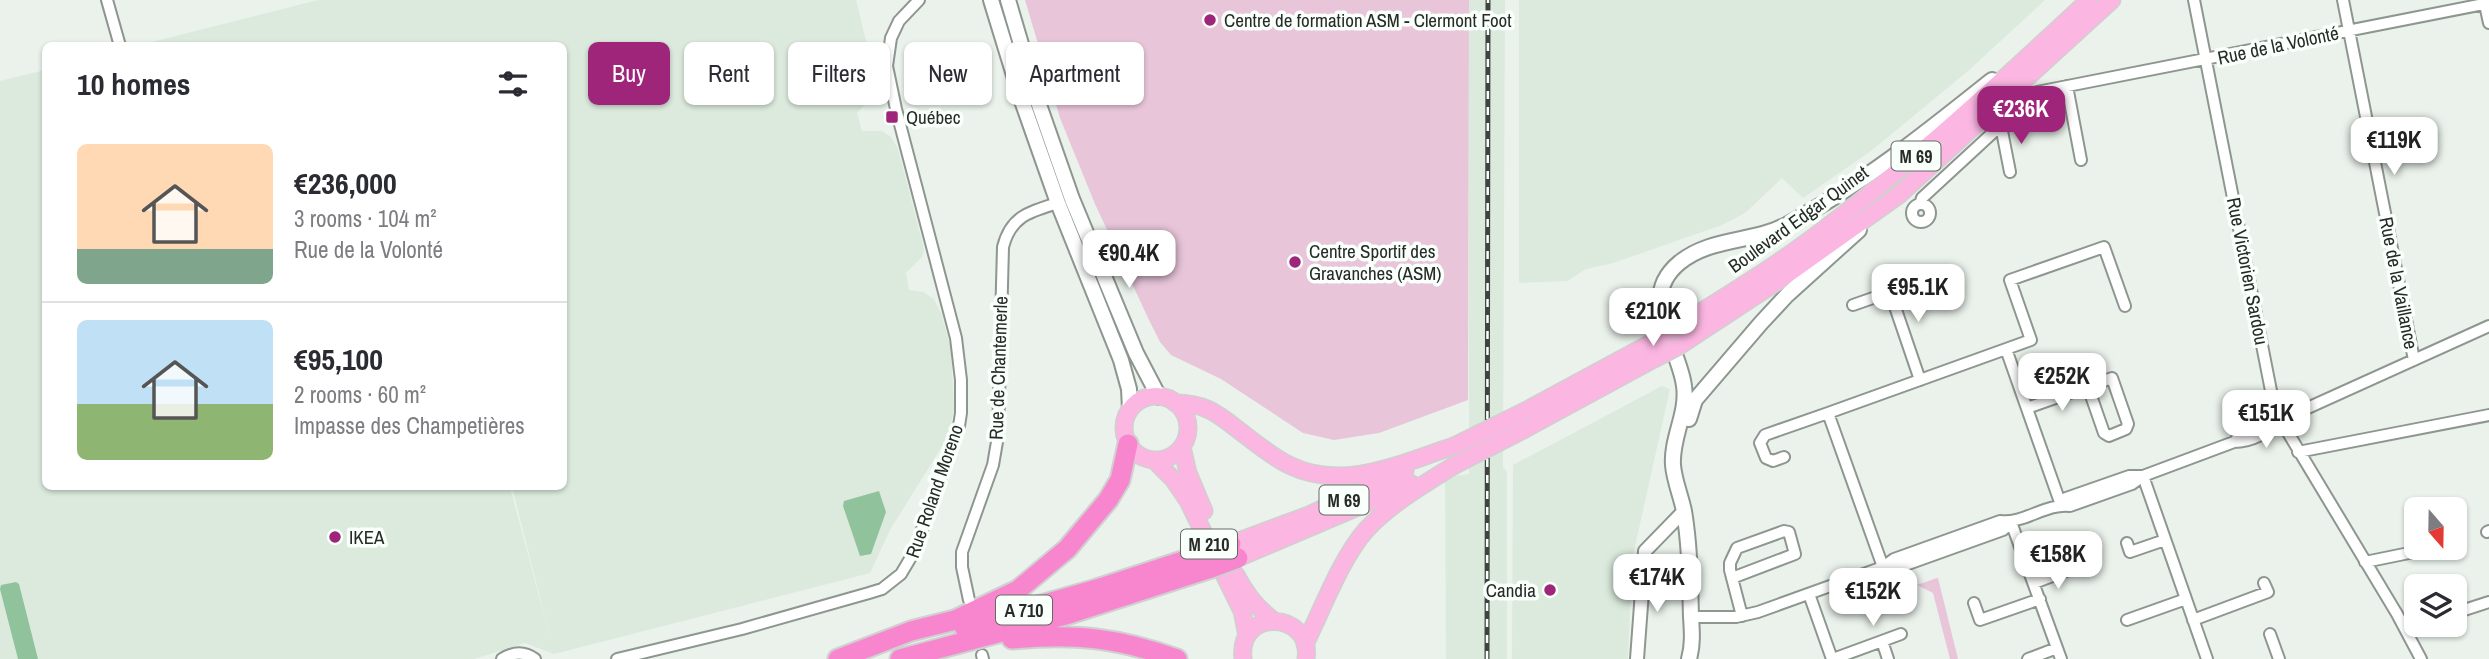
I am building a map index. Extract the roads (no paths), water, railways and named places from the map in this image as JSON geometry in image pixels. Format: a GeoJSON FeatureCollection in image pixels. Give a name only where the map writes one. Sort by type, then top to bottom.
{"type":"FeatureCollection","features":[{"type":"Feature","properties":{"kind":"highway"},"geometry":{"type":"LineString","coordinates":[[839,659],[911,631],[954,620],[1018,590],[1067,549],[1108,500],[1120,480],[1128,444]]}},
{"type":"Feature","properties":{"kind":"highway","name":"A 710"},"geometry":{"type":"LineString","coordinates":[[900,659],[1069,614],[1234,551]]}},
{"type":"Feature","properties":{"kind":"highway","name":"A 710"},"geometry":{"type":"LineString","coordinates":[[839,659],[1208,561]]}},
{"type":"Feature","properties":{"kind":"highway"},"geometry":{"type":"LineString","coordinates":[[942,648],[1043,636],[1076,635],[1108,639],[1177,659]]}},
{"type":"Feature","properties":{"kind":"main road"},"geometry":{"type":"LineString","coordinates":[[991,0],[1058,204],[1121,360],[1129,388],[1130,409],[1124,426],[1128,444],[1134,452],[1144,458],[1165,459],[1182,447],[1186,438],[1186,418],[1175,403]]}},
{"type":"Feature","properties":{"kind":"main road"},"geometry":{"type":"LineString","coordinates":[[1008,0],[1038,103],[1072,199],[1136,353],[1159,397]]}},
{"type":"Feature","properties":{"kind":"main road","name":"Boulevard Edgar Quinet"},"geometry":{"type":"LineString","coordinates":[[1676,338],[1823,231],[1957,122],[2089,0]]}},
{"type":"Feature","properties":{"kind":"main road","name":"Boulevard Edgar Quinet"},"geometry":{"type":"LineString","coordinates":[[1234,551],[1364,491],[1651,351],[1781,279],[1880,209],[2112,0]]}},
{"type":"Feature","properties":{"kind":"main road"},"geometry":{"type":"LineString","coordinates":[[1689,659],[1693,637],[1691,556],[1673,465],[1685,402],[1684,386],[1660,313],[1661,291],[1671,271],[1689,256],[1708,247],[1786,226],[1819,206],[1937,124],[2051,35]]}},
{"type":"Feature","properties":{"kind":"main road"},"geometry":{"type":"LineString","coordinates":[[1678,482],[1682,439],[1695,400],[1787,295],[1880,209]]}},
{"type":"Feature","properties":{"kind":"main road","name":"Boulevard Edgar Quinet"},"geometry":{"type":"LineString","coordinates":[[1453,466],[1525,429],[1651,351]]}},
{"type":"Feature","properties":{"kind":"main road"},"geometry":{"type":"LineString","coordinates":[[1130,409],[1138,401],[1148,397],[1159,397],[1175,403],[1194,403],[1210,408],[1274,457],[1292,467],[1317,475],[1360,475],[1454,446]]}},
{"type":"Feature","properties":{"kind":"main road","name":"M 210"},"geometry":{"type":"LineString","coordinates":[[1182,447],[1197,497],[1245,592],[1257,608],[1274,621]]}},
{"type":"Feature","properties":{"kind":"main road","name":"M 210"},"geometry":{"type":"LineString","coordinates":[[1154,460],[1173,479],[1188,501],[1242,611],[1247,636]]}},
{"type":"Feature","properties":{"kind":"main road"},"geometry":{"type":"LineString","coordinates":[[1306,652],[1338,576],[1366,530],[1406,497],[1453,466]]}},
{"type":"Feature","properties":{"kind":"main road","name":"M 69"},"geometry":{"type":"LineString","coordinates":[[1234,551],[1369,504],[1453,466]]}},
{"type":"Feature","properties":{"kind":"main road"},"geometry":{"type":"LineString","coordinates":[[1681,659],[1691,617]]}},
{"type":"Feature","properties":{"kind":"main road"},"geometry":{"type":"LineString","coordinates":[[1243,659],[1242,652],[1247,636],[1263,623],[1274,621],[1294,627],[1306,652]]}},
{"type":"Feature","properties":{"kind":"main road"},"geometry":{"type":"LineString","coordinates":[[1145,648],[1164,659]]}},
{"type":"Feature","properties":{"kind":"street"},"geometry":{"type":"LineString","coordinates":[[107,0],[118,42]]}},
{"type":"Feature","properties":{"kind":"street","name":"Rue Roland Moreno"},"geometry":{"type":"LineString","coordinates":[[617,659],[742,629],[869,593],[892,582],[909,564],[954,440],[962,401],[961,368],[956,338],[887,66],[891,38],[899,21],[919,0]]}},
{"type":"Feature","properties":{"kind":"street","name":"Rue Victorien Sardou"},"geometry":{"type":"LineString","coordinates":[[2194,0],[2275,411],[2404,627]]}},
{"type":"Feature","properties":{"kind":"street","name":"Rue de la Vaillance"},"geometry":{"type":"LineString","coordinates":[[2343,0],[2414,360]]}},
{"type":"Feature","properties":{"kind":"street"},"geometry":{"type":"LineString","coordinates":[[2486,2],[2489,23]]}},
{"type":"Feature","properties":{"kind":"street","name":"Rue de la Volonté"},"geometry":{"type":"LineString","coordinates":[[1920,204],[1922,198],[2037,92],[2486,2]]}},
{"type":"Feature","properties":{"kind":"street"},"geometry":{"type":"LineString","coordinates":[[2067,86],[2081,160]]}},
{"type":"Feature","properties":{"kind":"street"},"geometry":{"type":"LineString","coordinates":[[2001,126],[2010,172]]}},
{"type":"Feature","properties":{"kind":"street","name":"Rue de Chantemerle"},"geometry":{"type":"LineString","coordinates":[[969,600],[962,567],[962,552],[993,464],[998,436],[1003,247],[1007,232],[1016,221],[1033,211],[1058,204]]}},
{"type":"Feature","properties":{"kind":"street"},"geometry":{"type":"LineString","coordinates":[[1784,457],[1773,461],[1766,458],[1760,443],[1765,435],[2031,340],[2010,280],[2104,247],[2125,306]]}},
{"type":"Feature","properties":{"kind":"street"},"geometry":{"type":"LineString","coordinates":[[1853,305],[1932,277]]}},
{"type":"Feature","properties":{"kind":"street"},"geometry":{"type":"LineString","coordinates":[[1890,292],[1920,380]]}},
{"type":"Feature","properties":{"kind":"street"},"geometry":{"type":"LineString","coordinates":[[1691,617],[1742,616],[1884,567],[1894,559],[1988,525],[2000,521],[2011,522],[2060,505],[2070,506],[2132,484],[2143,477],[2234,442],[2244,442],[2271,430],[2281,420],[2489,326]]}},
{"type":"Feature","properties":{"kind":"street"},"geometry":{"type":"LineString","coordinates":[[2006,349],[2060,505]]}},
{"type":"Feature","properties":{"kind":"street"},"geometry":{"type":"LineString","coordinates":[[2027,408],[2112,378],[2128,424],[2126,429],[2109,436],[2104,433],[2088,387]]}},
{"type":"Feature","properties":{"kind":"street"},"geometry":{"type":"LineString","coordinates":[[1828,413],[1884,567]]}},
{"type":"Feature","properties":{"kind":"street"},"geometry":{"type":"LineString","coordinates":[[2298,452],[2489,415]]}},
{"type":"Feature","properties":{"kind":"street"},"geometry":{"type":"LineString","coordinates":[[2143,477],[2207,659]]}},
{"type":"Feature","properties":{"kind":"street"},"geometry":{"type":"LineString","coordinates":[[1637,659],[1645,551],[1684,511]]}},
{"type":"Feature","properties":{"kind":"street"},"geometry":{"type":"LineString","coordinates":[[2011,522],[2059,654],[2028,659]]}},
{"type":"Feature","properties":{"kind":"street"},"geometry":{"type":"LineString","coordinates":[[1732,578],[1795,554],[1789,533],[1784,531],[1737,548],[1730,563],[1732,578],[1742,616]]}},
{"type":"Feature","properties":{"kind":"street"},"geometry":{"type":"LineString","coordinates":[[2127,543],[2130,552],[2165,540]]}},
{"type":"Feature","properties":{"kind":"street"},"geometry":{"type":"LineString","coordinates":[[2365,562],[2404,554]]}},
{"type":"Feature","properties":{"kind":"street"},"geometry":{"type":"LineString","coordinates":[[2034,583],[2071,569]]}},
{"type":"Feature","properties":{"kind":"street"},"geometry":{"type":"LineString","coordinates":[[2193,620],[2268,592],[2264,583]]}},
{"type":"Feature","properties":{"kind":"street"},"geometry":{"type":"LineString","coordinates":[[1809,594],[1833,659],[1901,635]]}},
{"type":"Feature","properties":{"kind":"street"},"geometry":{"type":"LineString","coordinates":[[1974,603],[1980,620],[2040,599]]}},
{"type":"Feature","properties":{"kind":"street"},"geometry":{"type":"LineString","coordinates":[[2127,621],[2186,599]]}},
{"type":"Feature","properties":{"kind":"street"},"geometry":{"type":"LineString","coordinates":[[2467,609],[2489,602]]}},
{"type":"Feature","properties":{"kind":"street"},"geometry":{"type":"LineString","coordinates":[[2270,634],[2277,658]]}},
{"type":"Feature","properties":{"kind":"street","name":"Rue Victorien Sardou"},"geometry":{"type":"LineString","coordinates":[[2410,637],[2421,659]]}},
{"type":"Feature","properties":{"kind":"street"},"geometry":{"type":"LineString","coordinates":[[1882,641],[1888,659]]}},
{"type":"Feature","properties":{"kind":"street"},"geometry":{"type":"LineString","coordinates":[[502,659],[515,653],[524,653],[535,659]]}},
{"type":"Feature","properties":{"kind":"railway"},"geometry":{"type":"LineString","coordinates":[[1487,659],[1488,0]]}},
{"type":"Feature","properties":{"kind":"place","name":"Centre de formation ASM - Clermont Foot"},"geometry":{"type":"Point","coordinates":[1210,20]}},
{"type":"Feature","properties":{"kind":"place","name":"Québec"},"geometry":{"type":"Point","coordinates":[892,117]}},
{"type":"Feature","properties":{"kind":"place","name":"Centre Sportif des Gravanches (ASM)"},"geometry":{"type":"Point","coordinates":[1295,262]}},
{"type":"Feature","properties":{"kind":"place","name":"IKEA"},"geometry":{"type":"Point","coordinates":[335,537]}},
{"type":"Feature","properties":{"kind":"place","name":"Candia"},"geometry":{"type":"Point","coordinates":[1550,590]}}]}
